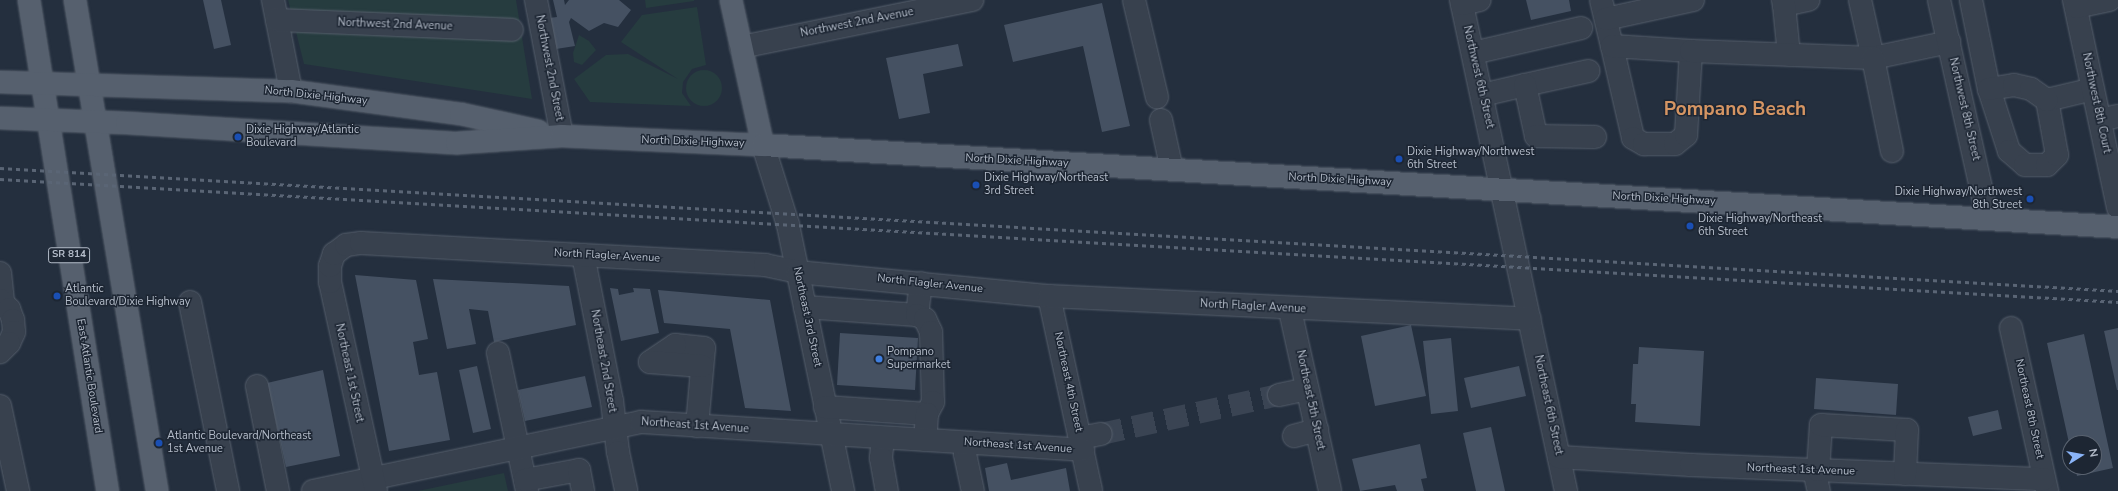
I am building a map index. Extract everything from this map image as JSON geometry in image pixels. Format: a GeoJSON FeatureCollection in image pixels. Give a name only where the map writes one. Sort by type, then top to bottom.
{"type":"FeatureCollection","features":[{"type":"Feature","properties":{"kind":"main road","name":"SR 814"},"geometry":{"type":"LineString","coordinates":[[29,0],[48,120]]}},
{"type":"Feature","properties":{"kind":"main road"},"geometry":{"type":"LineString","coordinates":[[75,0],[157,491]]}},
{"type":"Feature","properties":{"kind":"main road"},"geometry":{"type":"LineString","coordinates":[[732,0],[763,145]]}},
{"type":"Feature","properties":{"kind":"main road","name":"North Dixie Highway"},"geometry":{"type":"LineString","coordinates":[[0,82],[291,91],[461,114],[562,136]]}},
{"type":"Feature","properties":{"kind":"main road","name":"North Dixie Highway"},"geometry":{"type":"LineString","coordinates":[[0,118],[96,121],[456,143],[562,136],[763,145],[2118,227]]}},
{"type":"Feature","properties":{"kind":"main road","name":"East Atlantic Boulevard"},"geometry":{"type":"LineString","coordinates":[[48,120],[108,491]]}},
{"type":"Feature","properties":{"kind":"street","name":"Northwest 2nd Street"},"geometry":{"type":"LineString","coordinates":[[536,0],[562,136]]}},
{"type":"Feature","properties":{"kind":"street"},"geometry":{"type":"LineString","coordinates":[[1134,0],[1157,97]]}},
{"type":"Feature","properties":{"kind":"street"},"geometry":{"type":"LineString","coordinates":[[1691,51],[1686,136],[1675,144],[1644,144],[1633,138],[1604,10],[1693,0]]}},
{"type":"Feature","properties":{"kind":"street"},"geometry":{"type":"LineString","coordinates":[[1860,0],[1892,151]]}},
{"type":"Feature","properties":{"kind":"street","name":"Northwest 8th Street"},"geometry":{"type":"LineString","coordinates":[[1939,0],[1988,218]]}},
{"type":"Feature","properties":{"kind":"street"},"geometry":{"type":"LineString","coordinates":[[1956,77],[1988,84],[2014,85],[2031,89],[2047,100],[2057,155],[2047,165],[2025,165],[2009,151],[1988,84],[1971,0]]}},
{"type":"Feature","properties":{"kind":"street"},"geometry":{"type":"LineString","coordinates":[[2075,4],[2109,0]]}},
{"type":"Feature","properties":{"kind":"street","name":"Northwest 2nd Avenue"},"geometry":{"type":"LineString","coordinates":[[741,47],[963,1]]}},
{"type":"Feature","properties":{"kind":"street","name":"Northwest 6th Street"},"geometry":{"type":"LineString","coordinates":[[1468,1],[1473,53],[1504,190],[1530,319]]}},
{"type":"Feature","properties":{"kind":"street"},"geometry":{"type":"LineString","coordinates":[[1789,55],[1793,2]]}},
{"type":"Feature","properties":{"kind":"street","name":"Northwest 8th Court"},"geometry":{"type":"LineString","coordinates":[[2075,4],[2093,89],[2109,118],[2118,207]]}},
{"type":"Feature","properties":{"kind":"street","name":"Northwest 2nd Avenue"},"geometry":{"type":"LineString","coordinates":[[275,10],[512,30]]}},
{"type":"Feature","properties":{"kind":"street"},"geometry":{"type":"LineString","coordinates":[[275,10],[291,91]]}},
{"type":"Feature","properties":{"kind":"street"},"geometry":{"type":"LineString","coordinates":[[1473,53],[1581,28]]}},
{"type":"Feature","properties":{"kind":"street"},"geometry":{"type":"LineString","coordinates":[[1612,46],[1691,51],[1873,58],[1948,42]]}},
{"type":"Feature","properties":{"kind":"street"},"geometry":{"type":"LineString","coordinates":[[1482,95],[1588,71]]}},
{"type":"Feature","properties":{"kind":"street"},"geometry":{"type":"LineString","coordinates":[[1525,85],[1536,136],[1595,137]]}},
{"type":"Feature","properties":{"kind":"street"},"geometry":{"type":"LineString","coordinates":[[2047,100],[2093,89]]}},
{"type":"Feature","properties":{"kind":"street"},"geometry":{"type":"LineString","coordinates":[[1161,120],[1172,170]]}},
{"type":"Feature","properties":{"kind":"street","name":"Northeast 3rd Street"},"geometry":{"type":"LineString","coordinates":[[763,145],[785,214],[843,491]]}},
{"type":"Feature","properties":{"kind":"street","name":"North Flagler Avenue"},"geometry":{"type":"LineString","coordinates":[[334,254],[346,245],[361,242],[765,265],[798,272],[1049,296],[1290,310],[1530,319]]}},
{"type":"Feature","properties":{"kind":"street","name":"Northeast 1st Street"},"geometry":{"type":"LineString","coordinates":[[334,254],[330,266],[330,282],[366,457],[374,485]]}},
{"type":"Feature","properties":{"kind":"street","name":"Northeast 2nd Street"},"geometry":{"type":"LineString","coordinates":[[583,255],[612,401],[614,427],[626,491]]}},
{"type":"Feature","properties":{"kind":"street"},"geometry":{"type":"LineString","coordinates":[[0,273],[1,302],[13,320],[14,332],[9,343],[0,352]]}},
{"type":"Feature","properties":{"kind":"street"},"geometry":{"type":"LineString","coordinates":[[917,315],[921,284]]}},
{"type":"Feature","properties":{"kind":"street","name":"Northeast 4th Street"},"geometry":{"type":"LineString","coordinates":[[1049,296],[1088,441],[1092,491]]}},
{"type":"Feature","properties":{"kind":"street"},"geometry":{"type":"LineString","coordinates":[[190,302],[228,491]]}},
{"type":"Feature","properties":{"kind":"street"},"geometry":{"type":"LineString","coordinates":[[805,307],[917,315],[925,319],[931,332],[933,402],[928,414],[925,440]]}},
{"type":"Feature","properties":{"kind":"street","name":"Northeast 5th Street"},"geometry":{"type":"LineString","coordinates":[[1290,310],[1330,491]]}},
{"type":"Feature","properties":{"kind":"street","name":"Northeast 6th Street"},"geometry":{"type":"LineString","coordinates":[[1530,319],[1566,491]]}},
{"type":"Feature","properties":{"kind":"street","name":"Northeast 8th Street"},"geometry":{"type":"LineString","coordinates":[[2011,328],[2045,485]]}},
{"type":"Feature","properties":{"kind":"street"},"geometry":{"type":"LineString","coordinates":[[498,353],[526,486],[579,470],[583,491]]}},
{"type":"Feature","properties":{"kind":"street"},"geometry":{"type":"LineString","coordinates":[[697,426],[702,366]]}},
{"type":"Feature","properties":{"kind":"street"},"geometry":{"type":"LineString","coordinates":[[256,386],[278,491]]}},
{"type":"Feature","properties":{"kind":"street"},"geometry":{"type":"LineString","coordinates":[[1279,395],[1307,389]]}},
{"type":"Feature","properties":{"kind":"street"},"geometry":{"type":"LineString","coordinates":[[0,406],[18,491]]}},
{"type":"Feature","properties":{"kind":"street"},"geometry":{"type":"LineString","coordinates":[[825,407],[928,414]]}},
{"type":"Feature","properties":{"kind":"street","name":"Northeast 1st Avenue"},"geometry":{"type":"LineString","coordinates":[[313,491],[374,485],[518,447],[641,422],[831,436],[966,443],[1088,441]]}},
{"type":"Feature","properties":{"kind":"street"},"geometry":{"type":"LineString","coordinates":[[1817,477],[1821,425],[1907,430],[1905,474]]}},
{"type":"Feature","properties":{"kind":"street"},"geometry":{"type":"LineString","coordinates":[[1294,436],[1316,430]]}},
{"type":"Feature","properties":{"kind":"street"},"geometry":{"type":"LineString","coordinates":[[883,438],[880,458],[887,491]]}},
{"type":"Feature","properties":{"kind":"street"},"geometry":{"type":"LineString","coordinates":[[966,443],[965,454],[974,491]]}},
{"type":"Feature","properties":{"kind":"street","name":"Northeast 1st Avenue"},"geometry":{"type":"LineString","coordinates":[[1559,457],[1817,477],[1905,474],[2045,485]]}},
{"type":"Feature","properties":{"kind":"green space"},"geometry":{"type":"Polygon","coordinates":[[[288,0],[516,0],[532,99],[304,64],[288,0]]]}},
{"type":"Feature","properties":{"kind":"green space"},"geometry":{"type":"Polygon","coordinates":[[[645,0],[694,0],[694,1],[646,8],[645,0]]]}},
{"type":"Feature","properties":{"kind":"green space"},"geometry":{"type":"Polygon","coordinates":[[[697,7],[706,65],[692,69],[683,82],[682,93],[691,106],[590,102],[574,79],[606,55],[628,54],[678,79],[621,42],[642,15],[697,7]]]}},
{"type":"Feature","properties":{"kind":"green space"},"geometry":{"type":"Polygon","coordinates":[[[579,35],[589,41],[596,50],[582,65],[574,62],[573,53],[579,35]]]}},
{"type":"Feature","properties":{"kind":"green space"},"geometry":{"type":"Polygon","coordinates":[[[708,70],[717,75],[721,81],[721,95],[717,101],[708,106],[700,106],[691,101],[687,95],[686,84],[691,75],[697,71],[708,70]]]}},
{"type":"Feature","properties":{"kind":"green space"},"geometry":{"type":"Polygon","coordinates":[[[504,473],[508,491],[418,491],[504,473]]]}},
{"type":"Feature","properties":{"kind":"building"},"geometry":{"type":"Polygon","coordinates":[[[203,0],[221,0],[231,45],[214,49],[203,0]]]}},
{"type":"Feature","properties":{"kind":"building"},"geometry":{"type":"Polygon","coordinates":[[[553,0],[564,0],[565,5],[569,0],[619,0],[631,10],[618,27],[604,23],[589,31],[571,18],[569,22],[575,46],[556,49],[549,18],[557,17],[553,0]]]}},
{"type":"Feature","properties":{"kind":"building"},"geometry":{"type":"Polygon","coordinates":[[[1526,0],[1569,0],[1571,11],[1531,20],[1526,0]]]}},
{"type":"Feature","properties":{"kind":"building"},"geometry":{"type":"Polygon","coordinates":[[[1102,3],[1130,126],[1102,132],[1083,46],[1013,62],[1004,25],[1102,3]]]}},
{"type":"Feature","properties":{"kind":"building"},"geometry":{"type":"Polygon","coordinates":[[[958,44],[963,66],[923,74],[930,113],[899,119],[886,58],[958,44]]]}},
{"type":"Feature","properties":{"kind":"building"},"geometry":{"type":"Polygon","coordinates":[[[355,275],[416,280],[428,339],[413,342],[419,375],[437,372],[450,440],[389,451],[355,275]]]}},
{"type":"Feature","properties":{"kind":"building"},"geometry":{"type":"Polygon","coordinates":[[[433,279],[569,286],[576,325],[494,342],[488,311],[469,309],[476,344],[447,349],[433,279]]]}},
{"type":"Feature","properties":{"kind":"building"},"geometry":{"type":"Polygon","coordinates":[[[610,288],[618,289],[619,295],[634,292],[633,288],[650,289],[659,333],[621,341],[610,288]]]}},
{"type":"Feature","properties":{"kind":"building"},"geometry":{"type":"Polygon","coordinates":[[[658,290],[770,300],[791,411],[745,408],[730,329],[664,323],[658,290]]]}},
{"type":"Feature","properties":{"kind":"building"},"geometry":{"type":"Polygon","coordinates":[[[1411,325],[1426,396],[1375,406],[1361,336],[1411,325]]]}},
{"type":"Feature","properties":{"kind":"building"},"geometry":{"type":"Polygon","coordinates":[[[2118,328],[2118,390],[2117,390],[2104,331],[2118,328]]]}},
{"type":"Feature","properties":{"kind":"building"},"geometry":{"type":"Polygon","coordinates":[[[840,333],[918,338],[915,390],[837,385],[840,333]]]}},
{"type":"Feature","properties":{"kind":"building"},"geometry":{"type":"Polygon","coordinates":[[[2084,334],[2113,468],[2102,470],[2102,435],[2067,435],[2047,343],[2084,334]]]}},
{"type":"Feature","properties":{"kind":"building"},"geometry":{"type":"Polygon","coordinates":[[[1451,338],[1458,411],[1431,414],[1423,341],[1451,338]]]}},
{"type":"Feature","properties":{"kind":"building"},"geometry":{"type":"Polygon","coordinates":[[[1639,347],[1704,351],[1700,426],[1635,422],[1636,404],[1631,404],[1633,364],[1638,364],[1639,347]]]}},
{"type":"Feature","properties":{"kind":"building"},"geometry":{"type":"Polygon","coordinates":[[[477,366],[491,429],[473,433],[459,370],[477,366]]]}},
{"type":"Feature","properties":{"kind":"building"},"geometry":{"type":"Polygon","coordinates":[[[1519,366],[1526,396],[1471,408],[1464,378],[1519,366]]]}},
{"type":"Feature","properties":{"kind":"building"},"geometry":{"type":"Polygon","coordinates":[[[323,370],[340,456],[286,467],[267,383],[323,370]]]}},
{"type":"Feature","properties":{"kind":"building"},"geometry":{"type":"Polygon","coordinates":[[[585,376],[592,407],[525,421],[518,390],[585,376]]]}},
{"type":"Feature","properties":{"kind":"building"},"geometry":{"type":"Polygon","coordinates":[[[1816,378],[1898,384],[1896,415],[1814,409],[1816,378]]]}},
{"type":"Feature","properties":{"kind":"building"},"geometry":{"type":"Polygon","coordinates":[[[1998,410],[2002,429],[1973,436],[1968,417],[1998,410]]]}},
{"type":"Feature","properties":{"kind":"building"},"geometry":{"type":"Polygon","coordinates":[[[1491,427],[1505,491],[1476,491],[1463,433],[1491,427]]]}},
{"type":"Feature","properties":{"kind":"building"},"geometry":{"type":"Polygon","coordinates":[[[1420,444],[1427,478],[1421,479],[1424,491],[1397,491],[1395,485],[1360,491],[1352,459],[1420,444]]]}},
{"type":"Feature","properties":{"kind":"building"},"geometry":{"type":"Polygon","coordinates":[[[1007,463],[1011,480],[1066,468],[1070,491],[989,491],[985,468],[1007,463]]]}},
{"type":"Feature","properties":{"kind":"tunnel"},"geometry":{"type":"LineString","coordinates":[[1101,434],[1279,395]]}},
{"type":"Feature","properties":{"kind":"railway"},"geometry":{"type":"LineString","coordinates":[[0,168],[2118,291]]}},
{"type":"Feature","properties":{"kind":"railway"},"geometry":{"type":"LineString","coordinates":[[0,179],[2118,302]]}},
{"type":"Feature","properties":{"kind":"place","name":"Dixie Highway/Atlantic Boulevard"},"geometry":{"type":"Point","coordinates":[238,137]}},
{"type":"Feature","properties":{"kind":"place","name":"Dixie Highway/Northwest 6th Street"},"geometry":{"type":"Point","coordinates":[1399,159]}},
{"type":"Feature","properties":{"kind":"place","name":"Dixie Highway/Northeast 3rd Street"},"geometry":{"type":"Point","coordinates":[976,185]}},
{"type":"Feature","properties":{"kind":"place","name":"Dixie Highway/Northwest 8th Street"},"geometry":{"type":"Point","coordinates":[2030,199]}},
{"type":"Feature","properties":{"kind":"place","name":"Dixie Highway/Northeast 6th Street"},"geometry":{"type":"Point","coordinates":[1690,226]}},
{"type":"Feature","properties":{"kind":"place","name":"Atlantic Boulevard/Dixie Highway"},"geometry":{"type":"Point","coordinates":[57,296]}},
{"type":"Feature","properties":{"kind":"place","name":"Pompano Supermarket"},"geometry":{"type":"Point","coordinates":[879,359]}},
{"type":"Feature","properties":{"kind":"place","name":"Atlantic Boulevard/Northeast 1st Avenue"},"geometry":{"type":"Point","coordinates":[159,443]}},
{"type":"Feature","properties":{"kind":"district","name":"Pompano Beach"},"geometry":{"type":"Point","coordinates":[1735,110]}}]}
